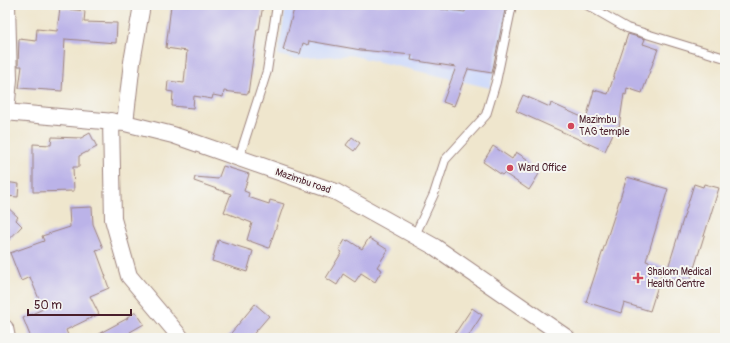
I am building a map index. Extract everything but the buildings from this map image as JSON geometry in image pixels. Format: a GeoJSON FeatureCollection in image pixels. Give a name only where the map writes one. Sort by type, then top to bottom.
{"type":"FeatureCollection","features":[{"type":"Feature","properties":{"kind":"street"},"geometry":{"type":"LineString","coordinates":[[6,112],[9,58],[8,5]]}},
{"type":"Feature","properties":{"kind":"street"},"geometry":{"type":"LineString","coordinates":[[142,5],[132,62],[118,122],[113,219],[129,276],[181,338]]}},
{"type":"Feature","properties":{"kind":"street","name":"Mazimbu road"},"geometry":{"type":"LineString","coordinates":[[6,112],[118,122],[173,135],[336,192],[415,235],[441,251],[567,338]]}},
{"type":"Feature","properties":{"kind":"street"},"geometry":{"type":"LineString","coordinates":[[5,328],[7,338]]}},
{"type":"Feature","properties":{"kind":"lane"},"geometry":{"type":"LineString","coordinates":[[238,158],[267,71],[277,5]]}},
{"type":"Feature","properties":{"kind":"lane"},"geometry":{"type":"LineString","coordinates":[[415,235],[434,194],[445,160],[486,115],[496,82],[512,5]]}},
{"type":"Feature","properties":{"kind":"lane"},"geometry":{"type":"LineString","coordinates":[[587,5],[627,28],[725,58]]}},
{"type":"Feature","properties":{"kind":"shaded area"},"geometry":{"type":"Polygon","coordinates":[[[286,5],[511,5],[490,88],[350,55],[295,59],[278,55],[286,5]]]}},
{"type":"Feature","properties":{"kind":"place","name":"Mazimbu TAG temple"},"geometry":{"type":"Point","coordinates":[571,126]}},
{"type":"Feature","properties":{"kind":"place","name":"Ward Office"},"geometry":{"type":"Point","coordinates":[510,168]}},
{"type":"Feature","properties":{"kind":"place","name":"Shalom Medical Health Centre"},"geometry":{"type":"Point","coordinates":[638,278]}}]}
